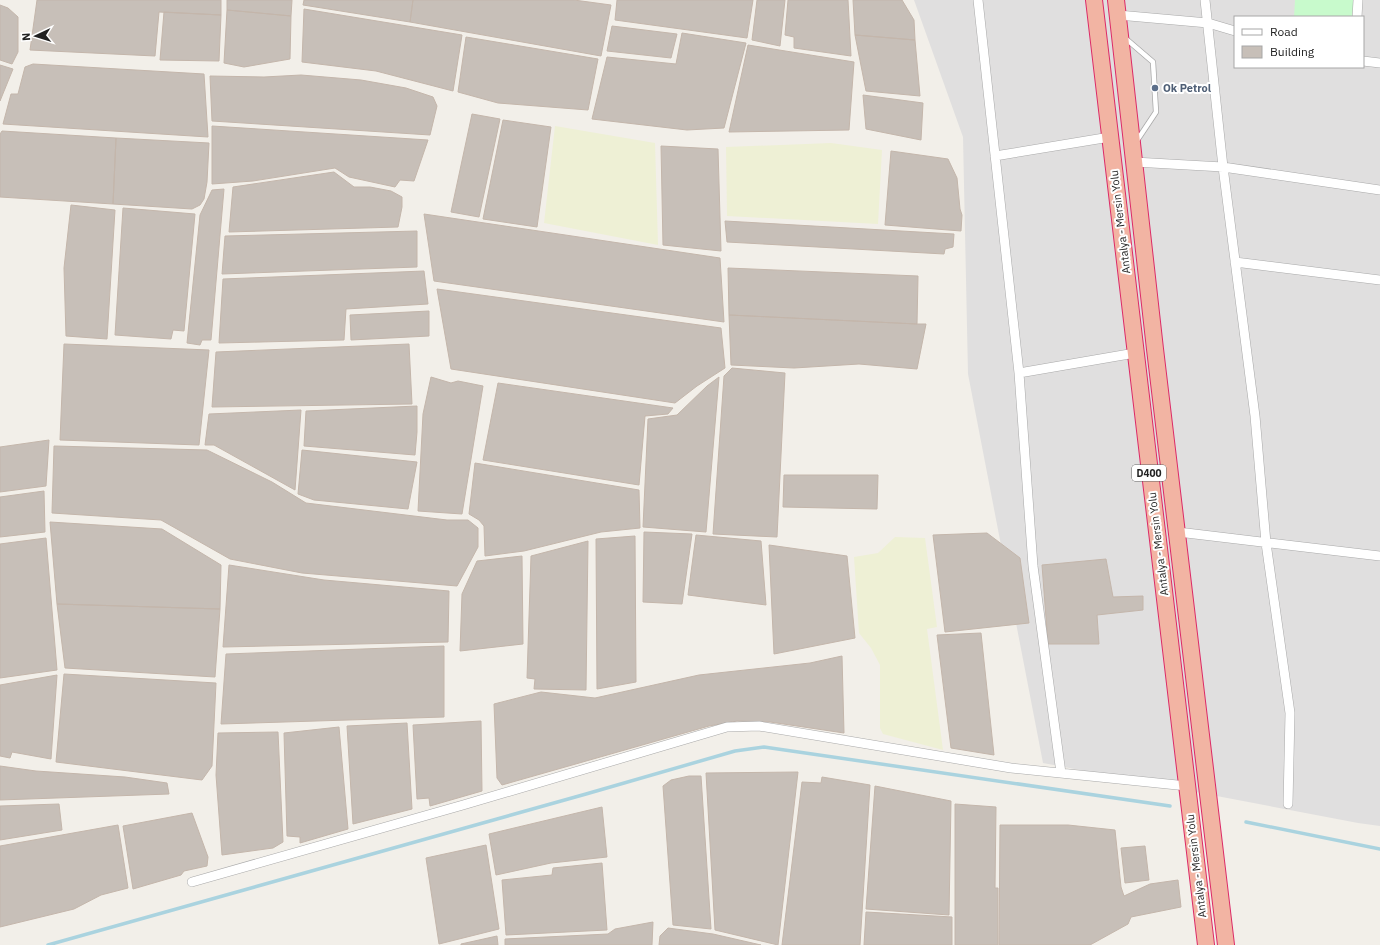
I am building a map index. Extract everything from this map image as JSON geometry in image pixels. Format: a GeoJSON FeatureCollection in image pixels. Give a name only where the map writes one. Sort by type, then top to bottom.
{"type":"FeatureCollection","features":[{"type":"Feature","properties":{"kind":"highway"},"geometry":{"type":"LineString","coordinates":[[1095,8],[1117,7]]}},
{"type":"Feature","properties":{"kind":"highway","name":"Antalya - Mersin Yolu"},"geometry":{"type":"LineString","coordinates":[[1117,7],[1226,945]]}},
{"type":"Feature","properties":{"kind":"highway","name":"Antalya - Mersin Yolu"},"geometry":{"type":"LineString","coordinates":[[1095,8],[1206,945]]}},
{"type":"Feature","properties":{"kind":"street"},"geometry":{"type":"LineString","coordinates":[[978,0],[1019,373],[1033,566],[1061,773]]}},
{"type":"Feature","properties":{"kind":"street"},"geometry":{"type":"LineString","coordinates":[[1206,0],[1222,167],[1255,416],[1266,543],[1290,713],[1288,804]]}},
{"type":"Feature","properties":{"kind":"street"},"geometry":{"type":"LineString","coordinates":[[1357,16],[1358,0]]}},
{"type":"Feature","properties":{"kind":"street"},"geometry":{"type":"LineString","coordinates":[[1117,7],[1208,22],[1234,31]]}},
{"type":"Feature","properties":{"kind":"street"},"geometry":{"type":"LineString","coordinates":[[1364,61],[1380,63]]}},
{"type":"Feature","properties":{"kind":"street"},"geometry":{"type":"LineString","coordinates":[[995,156],[1110,137]]}},
{"type":"Feature","properties":{"kind":"street"},"geometry":{"type":"LineString","coordinates":[[1133,155],[1380,190]]}},
{"type":"Feature","properties":{"kind":"street"},"geometry":{"type":"LineString","coordinates":[[1234,262],[1380,280]]}},
{"type":"Feature","properties":{"kind":"street"},"geometry":{"type":"LineString","coordinates":[[1019,373],[1135,353]]}},
{"type":"Feature","properties":{"kind":"street"},"geometry":{"type":"LineString","coordinates":[[1178,532],[1380,556]]}},
{"type":"Feature","properties":{"kind":"street"},"geometry":{"type":"LineString","coordinates":[[192,882],[463,805],[727,727],[759,726],[1003,766],[1187,786]]}},
{"type":"Feature","properties":{"kind":"lane"},"geometry":{"type":"LineString","coordinates":[[1120,33],[1153,62],[1156,112],[1133,155]]}},
{"type":"Feature","properties":{"kind":"shaded area"},"geometry":{"type":"Polygon","coordinates":[[[914,0],[1380,0],[1380,826],[1043,763],[968,374],[963,137],[914,0]]]}},
{"type":"Feature","properties":{"kind":"green space"},"geometry":{"type":"Polygon","coordinates":[[[1295,0],[1358,0],[1357,16],[1294,16],[1295,0]]]}},
{"type":"Feature","properties":{"kind":"green space"},"geometry":{"type":"Polygon","coordinates":[[[555,126],[655,143],[658,245],[544,223],[555,126]]]}},
{"type":"Feature","properties":{"kind":"green space"},"geometry":{"type":"Polygon","coordinates":[[[831,143],[882,150],[878,224],[727,216],[726,147],[831,143]]]}},
{"type":"Feature","properties":{"kind":"green space"},"geometry":{"type":"Polygon","coordinates":[[[895,537],[925,538],[937,627],[927,629],[943,750],[883,734],[880,728],[880,665],[871,648],[859,633],[854,557],[878,553],[895,537]]]}},
{"type":"Feature","properties":{"kind":"building"},"geometry":{"type":"Polygon","coordinates":[[[37,0],[221,0],[221,15],[159,12],[155,56],[30,50],[37,0]]]}},
{"type":"Feature","properties":{"kind":"building"},"geometry":{"type":"Polygon","coordinates":[[[227,0],[292,0],[291,16],[227,10],[227,0]]]}},
{"type":"Feature","properties":{"kind":"building"},"geometry":{"type":"Polygon","coordinates":[[[304,0],[413,0],[410,22],[303,5],[304,0]]]}},
{"type":"Feature","properties":{"kind":"building"},"geometry":{"type":"Polygon","coordinates":[[[413,0],[574,0],[611,5],[601,56],[410,22],[413,0]]]}},
{"type":"Feature","properties":{"kind":"building"},"geometry":{"type":"Polygon","coordinates":[[[617,0],[753,0],[747,38],[615,20],[617,0]]]}},
{"type":"Feature","properties":{"kind":"building"},"geometry":{"type":"Polygon","coordinates":[[[757,0],[785,0],[780,46],[752,40],[757,0]]]}},
{"type":"Feature","properties":{"kind":"building"},"geometry":{"type":"Polygon","coordinates":[[[788,0],[848,0],[851,56],[794,48],[794,37],[785,35],[788,0]]]}},
{"type":"Feature","properties":{"kind":"building"},"geometry":{"type":"Polygon","coordinates":[[[853,0],[902,0],[914,20],[915,40],[855,35],[853,0]]]}},
{"type":"Feature","properties":{"kind":"building"},"geometry":{"type":"Polygon","coordinates":[[[0,5],[8,8],[18,17],[18,52],[12,64],[0,60],[0,5]]]}},
{"type":"Feature","properties":{"kind":"building"},"geometry":{"type":"Polygon","coordinates":[[[304,9],[462,35],[453,91],[376,71],[302,62],[304,9]]]}},
{"type":"Feature","properties":{"kind":"building"},"geometry":{"type":"Polygon","coordinates":[[[227,10],[291,16],[290,59],[244,67],[224,63],[227,10]]]}},
{"type":"Feature","properties":{"kind":"building"},"geometry":{"type":"Polygon","coordinates":[[[164,12],[221,15],[219,61],[160,60],[164,12]]]}},
{"type":"Feature","properties":{"kind":"building"},"geometry":{"type":"Polygon","coordinates":[[[612,26],[677,34],[671,58],[607,51],[612,26]]]}},
{"type":"Feature","properties":{"kind":"building"},"geometry":{"type":"Polygon","coordinates":[[[682,33],[746,43],[724,128],[687,130],[592,119],[607,57],[676,64],[682,33]]]}},
{"type":"Feature","properties":{"kind":"building"},"geometry":{"type":"Polygon","coordinates":[[[855,35],[915,40],[920,96],[866,91],[855,35]]]}},
{"type":"Feature","properties":{"kind":"building"},"geometry":{"type":"Polygon","coordinates":[[[466,37],[598,59],[588,110],[498,103],[458,92],[466,37]]]}},
{"type":"Feature","properties":{"kind":"building"},"geometry":{"type":"Polygon","coordinates":[[[748,45],[854,62],[849,130],[729,132],[748,45]]]}},
{"type":"Feature","properties":{"kind":"building"},"geometry":{"type":"Polygon","coordinates":[[[33,64],[204,74],[208,137],[3,124],[11,94],[18,94],[25,67],[33,64]]]}},
{"type":"Feature","properties":{"kind":"building"},"geometry":{"type":"Polygon","coordinates":[[[0,65],[13,69],[0,101],[0,65]]]}},
{"type":"Feature","properties":{"kind":"building"},"geometry":{"type":"Polygon","coordinates":[[[301,75],[361,80],[406,88],[433,97],[437,106],[430,135],[212,121],[210,76],[264,77],[301,75]]]}},
{"type":"Feature","properties":{"kind":"building"},"geometry":{"type":"Polygon","coordinates":[[[863,95],[923,103],[921,140],[866,129],[863,95]]]}},
{"type":"Feature","properties":{"kind":"building"},"geometry":{"type":"Polygon","coordinates":[[[472,114],[500,119],[479,217],[451,212],[472,114]]]}},
{"type":"Feature","properties":{"kind":"building"},"geometry":{"type":"Polygon","coordinates":[[[503,120],[551,127],[537,227],[483,219],[503,120]]]}},
{"type":"Feature","properties":{"kind":"building"},"geometry":{"type":"Polygon","coordinates":[[[212,126],[428,140],[414,181],[400,180],[395,187],[349,177],[335,168],[253,181],[212,184],[212,126]]]}},
{"type":"Feature","properties":{"kind":"building"},"geometry":{"type":"Polygon","coordinates":[[[2,131],[116,138],[113,204],[0,197],[0,134],[2,131]]]}},
{"type":"Feature","properties":{"kind":"building"},"geometry":{"type":"Polygon","coordinates":[[[116,138],[209,143],[207,182],[204,199],[200,205],[192,209],[113,204],[116,138]]]}},
{"type":"Feature","properties":{"kind":"building"},"geometry":{"type":"Polygon","coordinates":[[[661,146],[718,149],[721,251],[663,245],[661,146]]]}},
{"type":"Feature","properties":{"kind":"building"},"geometry":{"type":"Polygon","coordinates":[[[891,151],[948,159],[957,178],[962,215],[961,231],[885,225],[891,151]]]}},
{"type":"Feature","properties":{"kind":"building"},"geometry":{"type":"Polygon","coordinates":[[[334,172],[354,187],[370,187],[391,191],[402,197],[402,207],[398,227],[229,232],[233,187],[334,172]]]}},
{"type":"Feature","properties":{"kind":"building"},"geometry":{"type":"Polygon","coordinates":[[[224,189],[211,340],[202,340],[200,345],[187,343],[200,215],[212,190],[224,189]]]}},
{"type":"Feature","properties":{"kind":"building"},"geometry":{"type":"Polygon","coordinates":[[[71,205],[115,210],[107,339],[66,336],[64,268],[71,205]]]}},
{"type":"Feature","properties":{"kind":"building"},"geometry":{"type":"Polygon","coordinates":[[[123,208],[195,214],[184,331],[173,330],[171,339],[115,335],[123,208]]]}},
{"type":"Feature","properties":{"kind":"building"},"geometry":{"type":"Polygon","coordinates":[[[424,214],[720,258],[724,322],[434,281],[424,214]]]}},
{"type":"Feature","properties":{"kind":"building"},"geometry":{"type":"Polygon","coordinates":[[[725,221],[954,234],[953,247],[945,249],[944,254],[727,242],[725,221]]]}},
{"type":"Feature","properties":{"kind":"building"},"geometry":{"type":"Polygon","coordinates":[[[417,231],[417,267],[222,274],[225,236],[417,231]]]}},
{"type":"Feature","properties":{"kind":"building"},"geometry":{"type":"Polygon","coordinates":[[[728,268],[918,276],[917,324],[729,315],[728,268]]]}},
{"type":"Feature","properties":{"kind":"building"},"geometry":{"type":"Polygon","coordinates":[[[424,271],[428,304],[346,309],[344,340],[219,343],[223,279],[424,271]]]}},
{"type":"Feature","properties":{"kind":"building"},"geometry":{"type":"Polygon","coordinates":[[[437,289],[721,328],[725,368],[697,386],[675,403],[451,369],[437,289]]]}},
{"type":"Feature","properties":{"kind":"building"},"geometry":{"type":"Polygon","coordinates":[[[429,311],[429,336],[351,340],[350,315],[429,311]]]}},
{"type":"Feature","properties":{"kind":"building"},"geometry":{"type":"Polygon","coordinates":[[[729,315],[926,324],[917,369],[859,364],[794,368],[731,365],[729,315]]]}},
{"type":"Feature","properties":{"kind":"building"},"geometry":{"type":"Polygon","coordinates":[[[64,344],[209,350],[199,445],[60,440],[64,344]]]}},
{"type":"Feature","properties":{"kind":"building"},"geometry":{"type":"Polygon","coordinates":[[[409,344],[412,404],[212,407],[216,352],[409,344]]]}},
{"type":"Feature","properties":{"kind":"building"},"geometry":{"type":"Polygon","coordinates":[[[732,368],[785,373],[777,537],[713,534],[724,376],[732,368]]]}},
{"type":"Feature","properties":{"kind":"building"},"geometry":{"type":"Polygon","coordinates":[[[431,377],[451,383],[458,381],[483,386],[462,514],[418,511],[423,414],[431,377]]]}},
{"type":"Feature","properties":{"kind":"building"},"geometry":{"type":"Polygon","coordinates":[[[719,377],[706,532],[643,527],[648,419],[677,415],[707,386],[719,377]]]}},
{"type":"Feature","properties":{"kind":"building"},"geometry":{"type":"Polygon","coordinates":[[[498,383],[673,408],[668,414],[645,416],[639,485],[483,460],[498,383]]]}},
{"type":"Feature","properties":{"kind":"building"},"geometry":{"type":"Polygon","coordinates":[[[417,406],[415,455],[304,446],[306,411],[417,406]]]}},
{"type":"Feature","properties":{"kind":"building"},"geometry":{"type":"Polygon","coordinates":[[[301,410],[295,490],[214,445],[205,445],[209,414],[301,410]]]}},
{"type":"Feature","properties":{"kind":"building"},"geometry":{"type":"Polygon","coordinates":[[[49,440],[46,486],[0,492],[0,447],[49,440]]]}},
{"type":"Feature","properties":{"kind":"building"},"geometry":{"type":"Polygon","coordinates":[[[54,446],[207,450],[272,482],[306,503],[447,520],[468,520],[478,528],[478,547],[457,586],[302,573],[230,559],[161,520],[52,513],[54,446]]]}},
{"type":"Feature","properties":{"kind":"building"},"geometry":{"type":"Polygon","coordinates":[[[302,450],[417,462],[408,509],[314,500],[298,494],[302,450]]]}},
{"type":"Feature","properties":{"kind":"building"},"geometry":{"type":"Polygon","coordinates":[[[475,463],[639,490],[640,528],[601,532],[524,551],[485,556],[484,526],[479,520],[469,514],[475,463]]]}},
{"type":"Feature","properties":{"kind":"building"},"geometry":{"type":"Polygon","coordinates":[[[784,475],[878,475],[877,509],[783,507],[784,475]]]}},
{"type":"Feature","properties":{"kind":"building"},"geometry":{"type":"Polygon","coordinates":[[[44,491],[45,532],[0,537],[0,497],[44,491]]]}},
{"type":"Feature","properties":{"kind":"building"},"geometry":{"type":"Polygon","coordinates":[[[50,522],[162,529],[221,565],[220,609],[57,604],[50,522]]]}},
{"type":"Feature","properties":{"kind":"building"},"geometry":{"type":"Polygon","coordinates":[[[644,532],[692,534],[682,604],[643,602],[644,532]]]}},
{"type":"Feature","properties":{"kind":"building"},"geometry":{"type":"Polygon","coordinates":[[[987,533],[1020,558],[1029,623],[945,632],[933,535],[987,533]]]}},
{"type":"Feature","properties":{"kind":"building"},"geometry":{"type":"Polygon","coordinates":[[[696,535],[761,541],[766,605],[688,595],[696,535]]]}},
{"type":"Feature","properties":{"kind":"building"},"geometry":{"type":"Polygon","coordinates":[[[635,536],[636,682],[597,689],[596,539],[635,536]]]}},
{"type":"Feature","properties":{"kind":"building"},"geometry":{"type":"Polygon","coordinates":[[[46,538],[57,670],[0,678],[0,544],[46,538]]]}},
{"type":"Feature","properties":{"kind":"building"},"geometry":{"type":"Polygon","coordinates":[[[588,541],[586,690],[534,689],[535,679],[527,678],[531,556],[588,541]]]}},
{"type":"Feature","properties":{"kind":"building"},"geometry":{"type":"Polygon","coordinates":[[[769,545],[847,556],[855,638],[774,654],[769,545]]]}},
{"type":"Feature","properties":{"kind":"building"},"geometry":{"type":"Polygon","coordinates":[[[522,556],[523,644],[460,651],[462,594],[477,561],[522,556]]]}},
{"type":"Feature","properties":{"kind":"building"},"geometry":{"type":"Polygon","coordinates":[[[1106,559],[1113,597],[1143,596],[1143,610],[1097,615],[1099,644],[1048,644],[1042,565],[1106,559]]]}},
{"type":"Feature","properties":{"kind":"building"},"geometry":{"type":"Polygon","coordinates":[[[229,565],[324,580],[449,591],[448,642],[223,647],[229,565]]]}},
{"type":"Feature","properties":{"kind":"building"},"geometry":{"type":"Polygon","coordinates":[[[57,604],[220,609],[215,677],[65,668],[57,604]]]}},
{"type":"Feature","properties":{"kind":"building"},"geometry":{"type":"Polygon","coordinates":[[[981,633],[994,755],[951,748],[937,635],[981,633]]]}},
{"type":"Feature","properties":{"kind":"building"},"geometry":{"type":"Polygon","coordinates":[[[444,646],[444,717],[221,724],[226,654],[444,646]]]}},
{"type":"Feature","properties":{"kind":"building"},"geometry":{"type":"Polygon","coordinates":[[[842,656],[844,733],[770,722],[737,721],[709,726],[502,785],[497,778],[494,704],[541,692],[595,698],[699,675],[810,663],[842,656]]]}},
{"type":"Feature","properties":{"kind":"building"},"geometry":{"type":"Polygon","coordinates":[[[64,674],[216,683],[212,766],[202,780],[56,762],[64,674]]]}},
{"type":"Feature","properties":{"kind":"building"},"geometry":{"type":"Polygon","coordinates":[[[57,675],[51,759],[12,752],[10,758],[0,756],[0,685],[57,675]]]}},
{"type":"Feature","properties":{"kind":"building"},"geometry":{"type":"Polygon","coordinates":[[[481,721],[482,791],[430,806],[429,798],[417,799],[413,725],[481,721]]]}},
{"type":"Feature","properties":{"kind":"building"},"geometry":{"type":"Polygon","coordinates":[[[407,723],[412,809],[353,824],[347,726],[407,723]]]}},
{"type":"Feature","properties":{"kind":"building"},"geometry":{"type":"Polygon","coordinates":[[[339,727],[348,829],[300,843],[300,837],[287,836],[284,733],[339,727]]]}},
{"type":"Feature","properties":{"kind":"building"},"geometry":{"type":"Polygon","coordinates":[[[278,732],[283,842],[273,848],[222,855],[216,775],[218,733],[278,732]]]}},
{"type":"Feature","properties":{"kind":"building"},"geometry":{"type":"Polygon","coordinates":[[[0,766],[36,771],[125,777],[167,783],[169,794],[0,800],[0,766]]]}},
{"type":"Feature","properties":{"kind":"building"},"geometry":{"type":"Polygon","coordinates":[[[798,772],[778,945],[715,930],[706,773],[798,772]]]}},
{"type":"Feature","properties":{"kind":"building"},"geometry":{"type":"Polygon","coordinates":[[[689,776],[701,776],[711,929],[673,925],[663,786],[671,780],[689,776]]]}},
{"type":"Feature","properties":{"kind":"building"},"geometry":{"type":"Polygon","coordinates":[[[822,777],[870,785],[860,945],[782,945],[802,782],[821,783],[822,777]]]}},
{"type":"Feature","properties":{"kind":"building"},"geometry":{"type":"Polygon","coordinates":[[[875,786],[951,801],[949,915],[866,909],[875,786]]]}},
{"type":"Feature","properties":{"kind":"building"},"geometry":{"type":"Polygon","coordinates":[[[59,804],[62,830],[0,840],[0,806],[59,804]]]}},
{"type":"Feature","properties":{"kind":"building"},"geometry":{"type":"Polygon","coordinates":[[[955,804],[996,807],[995,888],[998,888],[998,945],[955,945],[955,804]]]}},
{"type":"Feature","properties":{"kind":"building"},"geometry":{"type":"Polygon","coordinates":[[[602,807],[607,857],[551,863],[496,875],[489,834],[602,807]]]}},
{"type":"Feature","properties":{"kind":"building"},"geometry":{"type":"Polygon","coordinates":[[[192,813],[208,857],[207,866],[184,871],[181,875],[133,889],[123,826],[192,813]]]}},
{"type":"Feature","properties":{"kind":"building"},"geometry":{"type":"Polygon","coordinates":[[[118,825],[128,888],[101,895],[74,909],[0,927],[0,846],[118,825]]]}},
{"type":"Feature","properties":{"kind":"building"},"geometry":{"type":"Polygon","coordinates":[[[1000,825],[1068,825],[1115,830],[1121,887],[1124,896],[1150,884],[1178,880],[1181,907],[1131,917],[1128,924],[1090,945],[999,945],[1000,825]]]}},
{"type":"Feature","properties":{"kind":"building"},"geometry":{"type":"Polygon","coordinates":[[[486,845],[499,929],[439,944],[426,858],[486,845]]]}},
{"type":"Feature","properties":{"kind":"building"},"geometry":{"type":"Polygon","coordinates":[[[1145,846],[1149,880],[1125,883],[1121,848],[1145,846]]]}},
{"type":"Feature","properties":{"kind":"building"},"geometry":{"type":"Polygon","coordinates":[[[602,863],[607,930],[506,935],[502,880],[552,875],[553,868],[602,863]]]}},
{"type":"Feature","properties":{"kind":"building"},"geometry":{"type":"Polygon","coordinates":[[[866,912],[952,917],[952,945],[864,945],[866,912]]]}},
{"type":"Feature","properties":{"kind":"building"},"geometry":{"type":"Polygon","coordinates":[[[653,922],[652,945],[505,945],[505,939],[608,934],[615,929],[653,922]]]}},
{"type":"Feature","properties":{"kind":"building"},"geometry":{"type":"Polygon","coordinates":[[[668,928],[713,934],[761,945],[659,945],[660,936],[668,928]]]}},
{"type":"Feature","properties":{"kind":"building"},"geometry":{"type":"Polygon","coordinates":[[[497,936],[498,945],[461,945],[461,944],[497,936]]]}},
{"type":"Feature","properties":{"kind":"waterway"},"geometry":{"type":"LineString","coordinates":[[48,945],[735,751],[764,747],[1170,806]]}},
{"type":"Feature","properties":{"kind":"waterway"},"geometry":{"type":"LineString","coordinates":[[1246,822],[1380,849]]}},
{"type":"Feature","properties":{"kind":"place","name":"Ok Petrol"},"geometry":{"type":"Point","coordinates":[1155,88]}}]}
